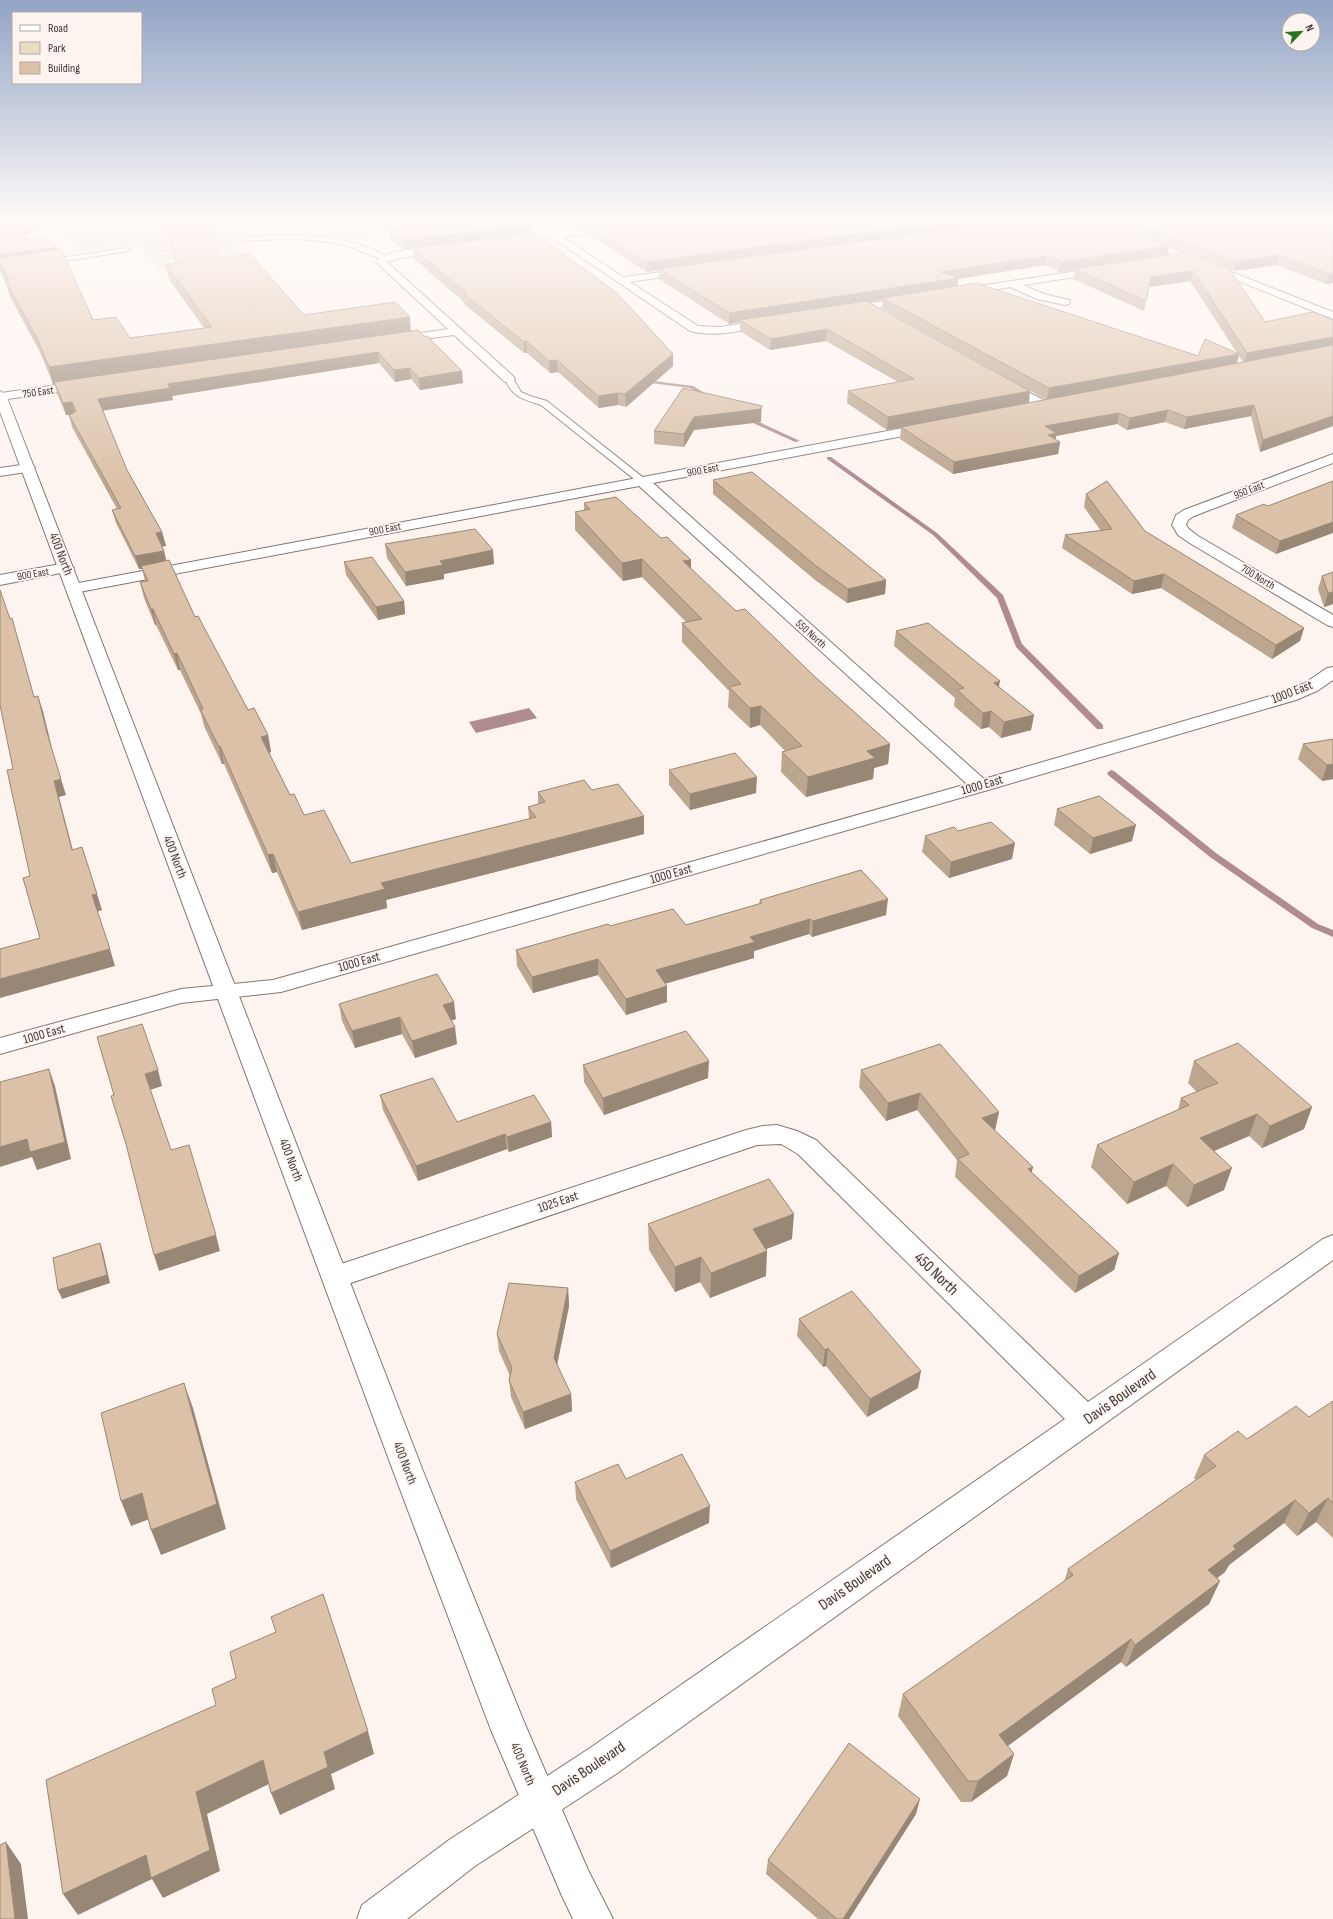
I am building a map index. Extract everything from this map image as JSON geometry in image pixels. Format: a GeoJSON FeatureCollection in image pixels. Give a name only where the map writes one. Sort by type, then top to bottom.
{"type":"FeatureCollection","features":[{"type":"Feature","properties":{"kind":"street"},"geometry":{"type":"LineString","coordinates":[[431,309],[509,379]]}},
{"type":"Feature","properties":{"kind":"street"},"geometry":{"type":"LineString","coordinates":[[661,309],[685,325],[699,331],[780,320]]}},
{"type":"Feature","properties":{"kind":"street"},"geometry":{"type":"LineString","coordinates":[[835,311],[851,309]]}},
{"type":"Feature","properties":{"kind":"street"},"geometry":{"type":"LineString","coordinates":[[871,309],[883,316]]}},
{"type":"Feature","properties":{"kind":"street"},"geometry":{"type":"LineString","coordinates":[[1314,309],[1333,316]]}},
{"type":"Feature","properties":{"kind":"street"},"geometry":{"type":"LineString","coordinates":[[383,341],[456,331]]}},
{"type":"Feature","properties":{"kind":"street"},"geometry":{"type":"LineString","coordinates":[[993,376],[1045,406]]}},
{"type":"Feature","properties":{"kind":"street","name":"750 East"},"geometry":{"type":"LineString","coordinates":[[0,396],[95,383]]}},
{"type":"Feature","properties":{"kind":"street","name":"400 North"},"geometry":{"type":"LineString","coordinates":[[0,396],[336,1277],[410,1476],[509,1730],[539,1803],[575,1883],[594,1919]]}},
{"type":"Feature","properties":{"kind":"street"},"geometry":{"type":"LineString","coordinates":[[1022,410],[1061,403]]}},
{"type":"Feature","properties":{"kind":"street","name":"900 East"},"geometry":{"type":"LineString","coordinates":[[0,580],[70,578],[642,481],[944,424]]}},
{"type":"Feature","properties":{"kind":"street","name":"950 East"},"geometry":{"type":"LineString","coordinates":[[1183,532],[1178,524],[1179,521],[1189,513],[1333,458]]}},
{"type":"Feature","properties":{"kind":"street"},"geometry":{"type":"LineString","coordinates":[[0,472],[28,468]]}},
{"type":"Feature","properties":{"kind":"street","name":"550 North"},"geometry":{"type":"LineString","coordinates":[[642,481],[981,786]]}},
{"type":"Feature","properties":{"kind":"street","name":"700 North"},"geometry":{"type":"LineString","coordinates":[[1183,532],[1333,622]]}},
{"type":"Feature","properties":{"kind":"street","name":"1000 East"},"geometry":{"type":"LineString","coordinates":[[0,1046],[181,996],[273,987],[981,786],[1290,696],[1311,687],[1333,672]]}},
{"type":"Feature","properties":{"kind":"street","name":"1025 East"},"geometry":{"type":"LineString","coordinates":[[336,1277],[755,1136],[781,1134]]}},
{"type":"Feature","properties":{"kind":"street","name":"450 North"},"geometry":{"type":"LineString","coordinates":[[781,1134],[794,1139],[812,1152],[1086,1420]]}},
{"type":"Feature","properties":{"kind":"street","name":"Davis Boulevard"},"geometry":{"type":"LineString","coordinates":[[376,1919],[462,1853],[603,1761],[1333,1246]]}},
{"type":"Feature","properties":{"kind":"lane"},"geometry":{"type":"LineString","coordinates":[[509,379],[515,392],[527,398],[544,403],[642,481]]}},
{"type":"Feature","properties":{"kind":"shaded area"},"geometry":{"type":"Polygon","coordinates":[[[529,708],[537,718],[476,733],[469,722],[529,708]]]}},
{"type":"Feature","properties":{"kind":"building"},"geometry":{"type":"Polygon","coordinates":[[[21,309],[88,309],[93,320],[116,317],[130,338],[212,327],[198,309],[298,309],[304,315],[349,309],[402,309],[410,317],[49,367],[36,336],[21,309]]]}},
{"type":"Feature","properties":{"kind":"building"},"geometry":{"type":"Polygon","coordinates":[[[482,309],[631,309],[673,354],[625,394],[618,393],[598,396],[557,360],[549,361],[526,341],[524,342],[482,309]]]}},
{"type":"Feature","properties":{"kind":"building"},"geometry":{"type":"Polygon","coordinates":[[[722,309],[758,309],[729,313],[722,309]]]}},
{"type":"Feature","properties":{"kind":"building"},"geometry":{"type":"Polygon","coordinates":[[[816,309],[880,309],[1030,391],[888,417],[848,391],[914,379],[827,329],[771,339],[740,320],[816,309]]]}},
{"type":"Feature","properties":{"kind":"building"},"geometry":{"type":"Polygon","coordinates":[[[902,309],[1054,309],[1198,356],[1205,339],[1239,354],[1049,388],[902,309]]]}},
{"type":"Feature","properties":{"kind":"building"},"geometry":{"type":"Polygon","coordinates":[[[1218,309],[1256,309],[1265,322],[1313,312],[1333,320],[1333,337],[1247,353],[1218,309]]]}},
{"type":"Feature","properties":{"kind":"building"},"geometry":{"type":"Polygon","coordinates":[[[418,330],[424,336],[427,336],[462,371],[419,378],[410,368],[394,370],[378,352],[168,384],[170,388],[98,399],[127,470],[162,532],[156,533],[164,551],[135,556],[112,510],[121,508],[69,415],[76,411],[72,402],[63,403],[54,382],[418,330]]]}},
{"type":"Feature","properties":{"kind":"building"},"geometry":{"type":"Polygon","coordinates":[[[1333,345],[1333,416],[1263,440],[1254,405],[1187,417],[1168,410],[1130,418],[1119,413],[1045,426],[1056,433],[1048,435],[1060,442],[954,462],[901,427],[1333,345]]]}},
{"type":"Feature","properties":{"kind":"building"},"geometry":{"type":"Polygon","coordinates":[[[683,388],[762,406],[761,409],[694,417],[684,434],[654,431],[683,388]]]}},
{"type":"Feature","properties":{"kind":"building"},"geometry":{"type":"Polygon","coordinates":[[[752,472],[886,580],[848,589],[816,566],[713,480],[752,472]]]}},
{"type":"Feature","properties":{"kind":"building"},"geometry":{"type":"Polygon","coordinates":[[[1107,481],[1145,531],[1304,628],[1276,645],[1164,574],[1134,581],[1065,535],[1112,529],[1086,494],[1107,481]]]}},
{"type":"Feature","properties":{"kind":"building"},"geometry":{"type":"Polygon","coordinates":[[[1333,481],[1333,522],[1280,541],[1236,515],[1264,504],[1268,506],[1333,481]]]}},
{"type":"Feature","properties":{"kind":"building"},"geometry":{"type":"Polygon","coordinates":[[[616,497],[661,538],[667,537],[691,560],[683,561],[736,611],[745,609],[813,675],[890,744],[867,751],[875,758],[808,777],[782,752],[802,746],[761,706],[750,708],[729,687],[741,684],[682,623],[702,619],[642,559],[622,563],[575,512],[590,509],[584,503],[616,497]]]}},
{"type":"Feature","properties":{"kind":"building"},"geometry":{"type":"Polygon","coordinates":[[[475,529],[493,550],[440,561],[443,565],[405,572],[385,544],[475,529]]]}},
{"type":"Feature","properties":{"kind":"building"},"geometry":{"type":"Polygon","coordinates":[[[372,557],[404,601],[376,607],[344,562],[372,557]]]}},
{"type":"Feature","properties":{"kind":"building"},"geometry":{"type":"Polygon","coordinates":[[[169,560],[195,617],[198,616],[248,710],[254,708],[268,735],[261,737],[290,795],[294,794],[304,815],[324,810],[351,863],[536,817],[528,807],[545,802],[538,792],[584,780],[592,790],[618,784],[644,816],[381,883],[385,889],[298,912],[273,854],[268,855],[220,746],[219,747],[200,709],[203,709],[177,653],[174,654],[153,609],[151,609],[140,582],[148,581],[141,566],[169,560]]]}},
{"type":"Feature","properties":{"kind":"building"},"geometry":{"type":"Polygon","coordinates":[[[1333,572],[1333,592],[1328,593],[1322,576],[1333,572]]]}},
{"type":"Feature","properties":{"kind":"building"},"geometry":{"type":"Polygon","coordinates":[[[0,590],[10,619],[12,618],[34,697],[38,696],[47,733],[61,779],[54,781],[72,850],[82,847],[97,894],[92,895],[110,949],[0,979],[0,949],[40,938],[23,878],[30,876],[7,770],[13,769],[0,705],[0,590]]]}},
{"type":"Feature","properties":{"kind":"building"},"geometry":{"type":"Polygon","coordinates":[[[928,623],[1000,681],[994,683],[1034,715],[1004,722],[991,711],[983,713],[957,690],[964,688],[896,631],[928,623]]]}},
{"type":"Feature","properties":{"kind":"building"},"geometry":{"type":"Polygon","coordinates":[[[1333,739],[1333,764],[1327,765],[1303,744],[1333,739]]]}},
{"type":"Feature","properties":{"kind":"building"},"geometry":{"type":"Polygon","coordinates":[[[735,753],[757,777],[690,794],[669,770],[735,753]]]}},
{"type":"Feature","properties":{"kind":"building"},"geometry":{"type":"Polygon","coordinates":[[[1099,796],[1136,825],[1093,838],[1057,809],[1099,796]]]}},
{"type":"Feature","properties":{"kind":"building"},"geometry":{"type":"Polygon","coordinates":[[[991,822],[1015,843],[951,862],[925,836],[954,827],[958,831],[991,822]]]}},
{"type":"Feature","properties":{"kind":"building"},"geometry":{"type":"Polygon","coordinates":[[[861,870],[888,899],[813,921],[810,919],[750,937],[755,942],[656,970],[667,986],[626,999],[598,959],[532,977],[516,950],[608,924],[610,926],[673,909],[686,925],[762,903],[760,900],[861,870]]]}},
{"type":"Feature","properties":{"kind":"building"},"geometry":{"type":"Polygon","coordinates":[[[437,974],[454,1002],[443,1005],[455,1027],[412,1041],[400,1017],[352,1031],[339,1004],[437,974]]]}},
{"type":"Feature","properties":{"kind":"building"},"geometry":{"type":"Polygon","coordinates":[[[142,1024],[158,1070],[145,1074],[171,1150],[189,1145],[216,1235],[154,1255],[126,1144],[111,1096],[114,1095],[97,1037],[142,1024]]]}},
{"type":"Feature","properties":{"kind":"building"},"geometry":{"type":"Polygon","coordinates":[[[686,1031],[709,1061],[603,1098],[583,1065],[686,1031]]]}},
{"type":"Feature","properties":{"kind":"building"},"geometry":{"type":"Polygon","coordinates":[[[1238,1043],[1312,1107],[1270,1126],[1257,1114],[1200,1138],[1232,1168],[1194,1185],[1173,1164],[1134,1182],[1097,1145],[1189,1105],[1181,1098],[1218,1083],[1194,1061],[1238,1043]]]}},
{"type":"Feature","properties":{"kind":"building"},"geometry":{"type":"Polygon","coordinates":[[[940,1044],[999,1112],[982,1118],[1033,1167],[1028,1169],[1119,1253],[1079,1276],[958,1159],[969,1154],[920,1093],[888,1103],[861,1070],[940,1044]]]}},
{"type":"Feature","properties":{"kind":"building"},"geometry":{"type":"Polygon","coordinates":[[[49,1069],[65,1142],[30,1152],[27,1139],[0,1147],[0,1082],[49,1069]]]}},
{"type":"Feature","properties":{"kind":"building"},"geometry":{"type":"Polygon","coordinates":[[[433,1078],[457,1122],[534,1095],[551,1122],[507,1137],[505,1134],[416,1166],[380,1095],[433,1078]]]}},
{"type":"Feature","properties":{"kind":"building"},"geometry":{"type":"Polygon","coordinates":[[[769,1179],[794,1214],[753,1229],[767,1251],[711,1273],[701,1257],[675,1267],[648,1224],[769,1179]]]}},
{"type":"Feature","properties":{"kind":"building"},"geometry":{"type":"Polygon","coordinates":[[[100,1243],[107,1275],[58,1290],[53,1258],[100,1243]]]}},
{"type":"Feature","properties":{"kind":"building"},"geometry":{"type":"Polygon","coordinates":[[[509,1283],[568,1288],[554,1358],[571,1394],[523,1412],[509,1380],[512,1368],[497,1334],[509,1283]]]}},
{"type":"Feature","properties":{"kind":"building"},"geometry":{"type":"Polygon","coordinates":[[[852,1291],[921,1371],[870,1399],[828,1348],[825,1350],[799,1319],[852,1291]]]}},
{"type":"Feature","properties":{"kind":"building"},"geometry":{"type":"Polygon","coordinates":[[[184,1383],[217,1504],[151,1530],[142,1493],[121,1501],[101,1413],[184,1383]]]}},
{"type":"Feature","properties":{"kind":"building"},"geometry":{"type":"Polygon","coordinates":[[[1333,1401],[1333,1503],[1328,1498],[1309,1513],[1295,1500],[1233,1546],[1236,1549],[1208,1570],[1220,1581],[1135,1645],[1131,1639],[999,1735],[1014,1754],[978,1781],[968,1781],[903,1694],[1073,1575],[1068,1569],[1216,1466],[1204,1455],[1238,1431],[1247,1439],[1296,1406],[1309,1417],[1333,1401]]]}},
{"type":"Feature","properties":{"kind":"building"},"geometry":{"type":"Polygon","coordinates":[[[682,1454],[710,1506],[610,1551],[575,1482],[618,1464],[626,1479],[682,1454]]]}},
{"type":"Feature","properties":{"kind":"building"},"geometry":{"type":"Polygon","coordinates":[[[323,1594],[368,1731],[324,1752],[328,1767],[271,1793],[263,1760],[196,1792],[210,1850],[151,1878],[146,1855],[63,1894],[46,1780],[216,1705],[212,1689],[236,1678],[230,1652],[276,1632],[271,1617],[323,1594]]]}},
{"type":"Feature","properties":{"kind":"building"},"geometry":{"type":"Polygon","coordinates":[[[849,1743],[920,1799],[843,1919],[837,1919],[768,1860],[849,1743]]]}},
{"type":"Feature","properties":{"kind":"building"},"geometry":{"type":"Polygon","coordinates":[[[6,1842],[15,1919],[0,1919],[0,1845],[6,1842]]]}},
{"type":"Feature","properties":{"kind":"waterway"},"geometry":{"type":"LineString","coordinates":[[641,379],[645,381],[691,387],[712,399]]}},
{"type":"Feature","properties":{"kind":"waterway"},"geometry":{"type":"LineString","coordinates":[[744,417],[797,441]]}},
{"type":"Feature","properties":{"kind":"waterway"},"geometry":{"type":"LineString","coordinates":[[829,458],[935,534],[1000,597],[1019,645],[1100,727]]}},
{"type":"Feature","properties":{"kind":"waterway"},"geometry":{"type":"LineString","coordinates":[[1111,773],[1213,855],[1315,926],[1333,934]]}}]}
